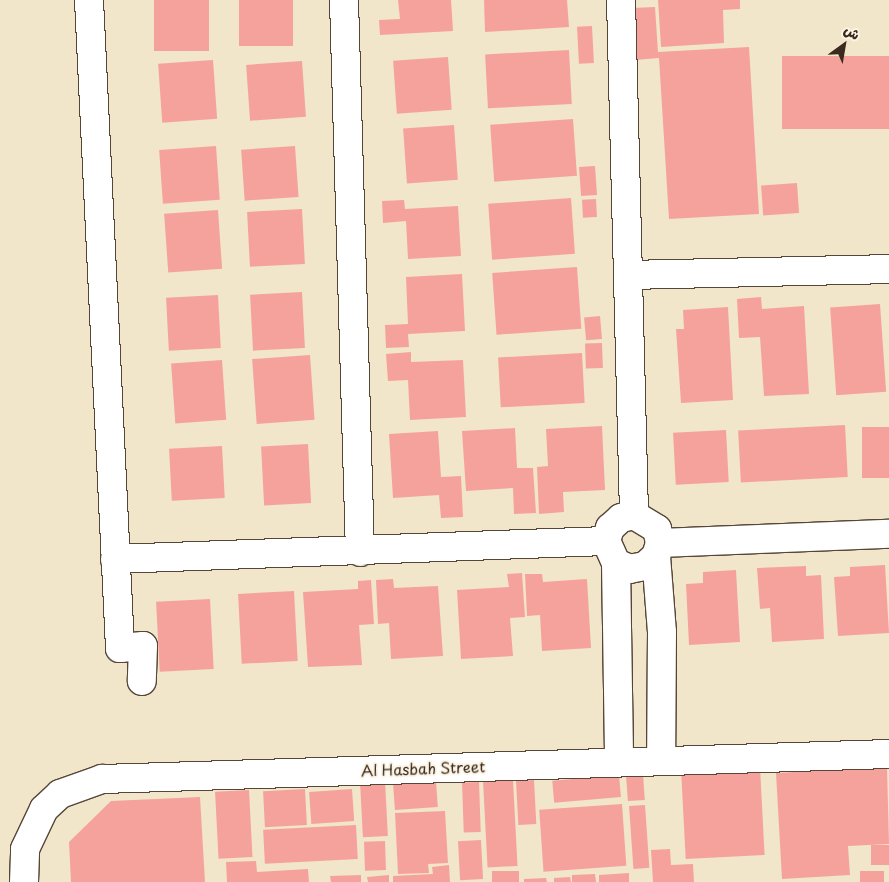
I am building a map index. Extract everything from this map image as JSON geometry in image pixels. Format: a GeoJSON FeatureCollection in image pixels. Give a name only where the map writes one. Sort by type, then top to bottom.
{"type":"FeatureCollection","features":[{"type":"Feature","properties":{"kind":"street"},"geometry":{"type":"LineString","coordinates":[[89,0],[120,648],[142,646],[142,681]]}},
{"type":"Feature","properties":{"kind":"street"},"geometry":{"type":"LineString","coordinates":[[344,0],[360,552]]}},
{"type":"Feature","properties":{"kind":"street"},"geometry":{"type":"LineString","coordinates":[[621,0],[634,515]]}},
{"type":"Feature","properties":{"kind":"street"},"geometry":{"type":"LineString","coordinates":[[628,275],[889,269]]}},
{"type":"Feature","properties":{"kind":"street"},"geometry":{"type":"LineString","coordinates":[[619,762],[610,528],[621,518],[634,515],[657,529],[662,632],[661,760]]}},
{"type":"Feature","properties":{"kind":"street"},"geometry":{"type":"LineString","coordinates":[[116,559],[360,552],[611,552],[630,569],[645,566],[658,550],[889,534]]}},
{"type":"Feature","properties":{"kind":"street","name":"Al Hasbah Street"},"geometry":{"type":"LineString","coordinates":[[24,882],[25,848],[44,809],[60,794],[102,779],[889,754]]}},
{"type":"Feature","properties":{"kind":"building"},"geometry":{"type":"Polygon","coordinates":[[[154,0],[209,0],[209,51],[154,51],[154,0]]]}},
{"type":"Feature","properties":{"kind":"building"},"geometry":{"type":"Polygon","coordinates":[[[239,0],[293,0],[293,46],[239,46],[239,0]]]}},
{"type":"Feature","properties":{"kind":"building"},"geometry":{"type":"Polygon","coordinates":[[[398,0],[451,0],[453,31],[380,35],[379,20],[400,19],[398,0]]]}},
{"type":"Feature","properties":{"kind":"building"},"geometry":{"type":"Polygon","coordinates":[[[484,0],[567,0],[569,27],[485,32],[484,0]]]}},
{"type":"Feature","properties":{"kind":"building"},"geometry":{"type":"Polygon","coordinates":[[[658,0],[740,0],[740,9],[723,10],[724,43],[661,47],[658,0]]]}},
{"type":"Feature","properties":{"kind":"building"},"geometry":{"type":"Polygon","coordinates":[[[655,7],[658,52],[749,47],[759,214],[669,219],[659,58],[635,60],[632,8],[655,7]]]}},
{"type":"Feature","properties":{"kind":"building"},"geometry":{"type":"Polygon","coordinates":[[[592,26],[594,63],[579,64],[577,27],[592,26]]]}},
{"type":"Feature","properties":{"kind":"building"},"geometry":{"type":"Polygon","coordinates":[[[569,50],[572,104],[488,108],[485,54],[569,50]]]}},
{"type":"Feature","properties":{"kind":"building"},"geometry":{"type":"Polygon","coordinates":[[[782,56],[889,56],[889,129],[782,129],[782,56]]]}},
{"type":"Feature","properties":{"kind":"building"},"geometry":{"type":"Polygon","coordinates":[[[448,57],[452,110],[397,114],[393,61],[448,57]]]}},
{"type":"Feature","properties":{"kind":"building"},"geometry":{"type":"Polygon","coordinates":[[[213,60],[217,119],[162,123],[158,64],[213,60]]]}},
{"type":"Feature","properties":{"kind":"building"},"geometry":{"type":"Polygon","coordinates":[[[302,61],[306,117],[250,121],[246,65],[302,61]]]}},
{"type":"Feature","properties":{"kind":"building"},"geometry":{"type":"Polygon","coordinates":[[[573,119],[577,176],[494,182],[490,125],[573,119]]]}},
{"type":"Feature","properties":{"kind":"building"},"geometry":{"type":"Polygon","coordinates":[[[454,125],[458,180],[407,183],[403,129],[454,125]]]}},
{"type":"Feature","properties":{"kind":"building"},"geometry":{"type":"Polygon","coordinates":[[[216,146],[220,200],[163,204],[159,150],[216,146]]]}},
{"type":"Feature","properties":{"kind":"building"},"geometry":{"type":"Polygon","coordinates":[[[295,146],[299,197],[245,201],[241,150],[295,146]]]}},
{"type":"Feature","properties":{"kind":"building"},"geometry":{"type":"Polygon","coordinates":[[[595,166],[597,195],[581,196],[579,167],[595,166]]]}},
{"type":"Feature","properties":{"kind":"building"},"geometry":{"type":"Polygon","coordinates":[[[797,183],[799,213],[763,215],[761,186],[797,183]]]}},
{"type":"Feature","properties":{"kind":"building"},"geometry":{"type":"Polygon","coordinates":[[[571,198],[575,254],[492,260],[488,204],[571,198]]]}},
{"type":"Feature","properties":{"kind":"building"},"geometry":{"type":"Polygon","coordinates":[[[596,199],[597,217],[583,218],[582,200],[596,199]]]}},
{"type":"Feature","properties":{"kind":"building"},"geometry":{"type":"Polygon","coordinates":[[[404,200],[405,209],[458,206],[461,256],[408,259],[406,221],[383,223],[382,201],[404,200]]]}},
{"type":"Feature","properties":{"kind":"building"},"geometry":{"type":"Polygon","coordinates":[[[302,209],[305,264],[250,267],[247,212],[302,209]]]}},
{"type":"Feature","properties":{"kind":"building"},"geometry":{"type":"Polygon","coordinates":[[[218,210],[222,269],[168,273],[164,214],[218,210]]]}},
{"type":"Feature","properties":{"kind":"building"},"geometry":{"type":"Polygon","coordinates":[[[577,267],[581,329],[497,335],[492,273],[577,267]]]}},
{"type":"Feature","properties":{"kind":"building"},"geometry":{"type":"Polygon","coordinates":[[[462,274],[465,331],[408,334],[409,347],[386,348],[385,325],[408,324],[406,277],[462,274]]]}},
{"type":"Feature","properties":{"kind":"building"},"geometry":{"type":"Polygon","coordinates":[[[302,292],[305,348],[253,351],[250,295],[302,292]]]}},
{"type":"Feature","properties":{"kind":"building"},"geometry":{"type":"Polygon","coordinates":[[[218,295],[221,348],[169,351],[166,298],[218,295]]]}},
{"type":"Feature","properties":{"kind":"building"},"geometry":{"type":"Polygon","coordinates":[[[761,297],[762,309],[804,306],[809,394],[764,396],[760,337],[739,338],[737,299],[761,297]]]}},
{"type":"Feature","properties":{"kind":"building"},"geometry":{"type":"Polygon","coordinates":[[[880,304],[886,392],[836,395],[830,307],[880,304]]]}},
{"type":"Feature","properties":{"kind":"building"},"geometry":{"type":"Polygon","coordinates":[[[728,307],[733,400],[681,403],[676,329],[684,329],[683,310],[728,307]]]}},
{"type":"Feature","properties":{"kind":"building"},"geometry":{"type":"Polygon","coordinates":[[[600,316],[602,339],[586,340],[584,317],[600,316]]]}},
{"type":"Feature","properties":{"kind":"building"},"geometry":{"type":"Polygon","coordinates":[[[602,343],[603,368],[586,369],[585,344],[602,343]]]}},
{"type":"Feature","properties":{"kind":"building"},"geometry":{"type":"Polygon","coordinates":[[[411,352],[411,362],[463,360],[466,417],[410,420],[408,380],[388,381],[386,354],[411,352]]]}},
{"type":"Feature","properties":{"kind":"building"},"geometry":{"type":"Polygon","coordinates":[[[582,353],[585,403],[501,407],[498,357],[582,353]]]}},
{"type":"Feature","properties":{"kind":"building"},"geometry":{"type":"Polygon","coordinates":[[[310,355],[315,420],[257,424],[252,359],[310,355]]]}},
{"type":"Feature","properties":{"kind":"building"},"geometry":{"type":"Polygon","coordinates":[[[222,360],[226,420],[175,423],[171,364],[222,360]]]}},
{"type":"Feature","properties":{"kind":"building"},"geometry":{"type":"Polygon","coordinates":[[[845,425],[848,477],[741,483],[738,431],[845,425]]]}},
{"type":"Feature","properties":{"kind":"building"},"geometry":{"type":"Polygon","coordinates":[[[602,426],[605,490],[563,492],[564,512],[539,514],[537,467],[548,466],[546,429],[602,426]]]}},
{"type":"Feature","properties":{"kind":"building"},"geometry":{"type":"Polygon","coordinates":[[[862,427],[889,427],[889,478],[862,478],[862,427]]]}},
{"type":"Feature","properties":{"kind":"building"},"geometry":{"type":"Polygon","coordinates":[[[515,428],[517,468],[533,468],[536,513],[514,514],[513,488],[466,491],[462,431],[515,428]]]}},
{"type":"Feature","properties":{"kind":"building"},"geometry":{"type":"Polygon","coordinates":[[[726,430],[729,482],[676,485],[673,433],[726,430]]]}},
{"type":"Feature","properties":{"kind":"building"},"geometry":{"type":"Polygon","coordinates":[[[438,431],[441,477],[461,476],[463,517],[441,518],[439,495],[393,498],[389,434],[438,431]]]}},
{"type":"Feature","properties":{"kind":"building"},"geometry":{"type":"Polygon","coordinates":[[[308,444],[311,503],[264,505],[261,446],[308,444]]]}},
{"type":"Feature","properties":{"kind":"building"},"geometry":{"type":"Polygon","coordinates":[[[222,446],[225,498],[172,501],[169,449],[222,446]]]}},
{"type":"Feature","properties":{"kind":"building"},"geometry":{"type":"Polygon","coordinates":[[[885,565],[889,633],[838,636],[834,577],[850,576],[850,567],[885,565]]]}},
{"type":"Feature","properties":{"kind":"building"},"geometry":{"type":"Polygon","coordinates":[[[806,566],[806,576],[821,575],[824,639],[772,642],[770,608],[760,609],[757,568],[806,566]]]}},
{"type":"Feature","properties":{"kind":"building"},"geometry":{"type":"Polygon","coordinates":[[[736,570],[740,642],[689,645],[686,584],[703,583],[703,572],[736,570]]]}},
{"type":"Feature","properties":{"kind":"building"},"geometry":{"type":"Polygon","coordinates":[[[522,573],[525,617],[510,618],[513,656],[461,659],[457,590],[509,587],[507,574],[522,573]]]}},
{"type":"Feature","properties":{"kind":"building"},"geometry":{"type":"Polygon","coordinates":[[[525,574],[542,574],[543,582],[587,579],[591,648],[542,651],[540,615],[527,616],[525,574]]]}},
{"type":"Feature","properties":{"kind":"building"},"geometry":{"type":"Polygon","coordinates":[[[393,579],[394,588],[438,586],[443,656],[391,659],[389,623],[378,624],[376,580],[393,579]]]}},
{"type":"Feature","properties":{"kind":"building"},"geometry":{"type":"Polygon","coordinates":[[[371,580],[374,624],[359,625],[362,665],[308,667],[303,592],[358,589],[358,581],[371,580]]]}},
{"type":"Feature","properties":{"kind":"building"},"geometry":{"type":"Polygon","coordinates":[[[294,591],[298,661],[242,664],[238,594],[294,591]]]}},
{"type":"Feature","properties":{"kind":"building"},"geometry":{"type":"Polygon","coordinates":[[[210,599],[214,669],[160,672],[156,602],[210,599]]]}},
{"type":"Feature","properties":{"kind":"building"},"geometry":{"type":"Polygon","coordinates":[[[760,767],[765,855],[686,859],[681,771],[760,767]]]}},
{"type":"Feature","properties":{"kind":"building"},"geometry":{"type":"Polygon","coordinates":[[[887,767],[889,844],[848,846],[850,875],[782,879],[776,773],[887,767]]]}},
{"type":"Feature","properties":{"kind":"building"},"geometry":{"type":"Polygon","coordinates":[[[643,774],[645,800],[628,801],[626,775],[643,774]]]}},
{"type":"Feature","properties":{"kind":"building"},"geometry":{"type":"Polygon","coordinates":[[[619,775],[621,797],[554,803],[552,781],[619,775]]]}},
{"type":"Feature","properties":{"kind":"building"},"geometry":{"type":"Polygon","coordinates":[[[513,780],[518,866],[488,867],[483,782],[513,780]]]}},
{"type":"Feature","properties":{"kind":"building"},"geometry":{"type":"Polygon","coordinates":[[[534,780],[536,824],[518,825],[516,781],[534,780]]]}},
{"type":"Feature","properties":{"kind":"building"},"geometry":{"type":"Polygon","coordinates":[[[385,781],[388,836],[363,837],[360,782],[385,781]]]}},
{"type":"Feature","properties":{"kind":"building"},"geometry":{"type":"Polygon","coordinates":[[[436,781],[438,807],[395,810],[393,784],[436,781]]]}},
{"type":"Feature","properties":{"kind":"building"},"geometry":{"type":"Polygon","coordinates":[[[479,782],[481,832],[464,833],[462,783],[479,782]]]}},
{"type":"Feature","properties":{"kind":"building"},"geometry":{"type":"Polygon","coordinates":[[[305,789],[307,825],[265,827],[263,791],[305,789]]]}},
{"type":"Feature","properties":{"kind":"building"},"geometry":{"type":"Polygon","coordinates":[[[352,789],[354,821],[311,824],[309,792],[352,789]]]}},
{"type":"Feature","properties":{"kind":"building"},"geometry":{"type":"Polygon","coordinates":[[[249,790],[253,857],[219,859],[215,792],[249,790]]]}},
{"type":"Feature","properties":{"kind":"building"},"geometry":{"type":"Polygon","coordinates":[[[200,797],[205,882],[71,882],[69,842],[111,801],[200,797]]]}},
{"type":"Feature","properties":{"kind":"building"},"geometry":{"type":"Polygon","coordinates":[[[622,804],[626,866],[544,872],[539,810],[622,804]]]}},
{"type":"Feature","properties":{"kind":"building"},"geometry":{"type":"Polygon","coordinates":[[[645,805],[649,868],[633,869],[629,806],[645,805]]]}},
{"type":"Feature","properties":{"kind":"building"},"geometry":{"type":"Polygon","coordinates":[[[445,811],[448,863],[428,864],[429,873],[398,874],[395,813],[445,811]]]}},
{"type":"Feature","properties":{"kind":"building"},"geometry":{"type":"Polygon","coordinates":[[[356,825],[358,859],[265,864],[263,830],[356,825]]]}},
{"type":"Feature","properties":{"kind":"building"},"geometry":{"type":"Polygon","coordinates":[[[481,840],[483,879],[460,880],[458,841],[481,840]]]}},
{"type":"Feature","properties":{"kind":"building"},"geometry":{"type":"Polygon","coordinates":[[[385,841],[386,870],[365,871],[364,842],[385,841]]]}},
{"type":"Feature","properties":{"kind":"building"},"geometry":{"type":"Polygon","coordinates":[[[871,845],[889,845],[889,865],[871,865],[871,845]]]}},
{"type":"Feature","properties":{"kind":"building"},"geometry":{"type":"Polygon","coordinates":[[[670,849],[671,865],[693,864],[694,882],[653,882],[651,850],[670,849]]]}},
{"type":"Feature","properties":{"kind":"building"},"geometry":{"type":"Polygon","coordinates":[[[256,861],[257,872],[308,869],[309,882],[227,882],[226,862],[256,861]]]}},
{"type":"Feature","properties":{"kind":"building"},"geometry":{"type":"Polygon","coordinates":[[[449,865],[450,882],[393,882],[393,876],[433,874],[432,867],[449,865]]]}},
{"type":"Feature","properties":{"kind":"building"},"geometry":{"type":"Polygon","coordinates":[[[492,871],[519,871],[519,882],[492,882],[492,871]]]}},
{"type":"Feature","properties":{"kind":"building"},"geometry":{"type":"Polygon","coordinates":[[[860,871],[884,871],[884,882],[860,882],[860,871]]]}},
{"type":"Feature","properties":{"kind":"building"},"geometry":{"type":"Polygon","coordinates":[[[629,873],[629,882],[599,882],[599,875],[629,873]]]}},
{"type":"Feature","properties":{"kind":"building"},"geometry":{"type":"Polygon","coordinates":[[[595,874],[596,882],[572,882],[572,875],[595,874]]]}},
{"type":"Feature","properties":{"kind":"building"},"geometry":{"type":"Polygon","coordinates":[[[361,875],[361,882],[331,882],[330,876],[361,875]]]}},
{"type":"Feature","properties":{"kind":"building"},"geometry":{"type":"Polygon","coordinates":[[[389,875],[389,882],[368,882],[367,877],[389,875]]]}},
{"type":"Feature","properties":{"kind":"building"},"geometry":{"type":"Polygon","coordinates":[[[570,877],[571,882],[554,882],[554,878],[570,877]]]}},
{"type":"Feature","properties":{"kind":"building"},"geometry":{"type":"Polygon","coordinates":[[[546,878],[547,882],[524,882],[524,879],[546,878]]]}}]}
